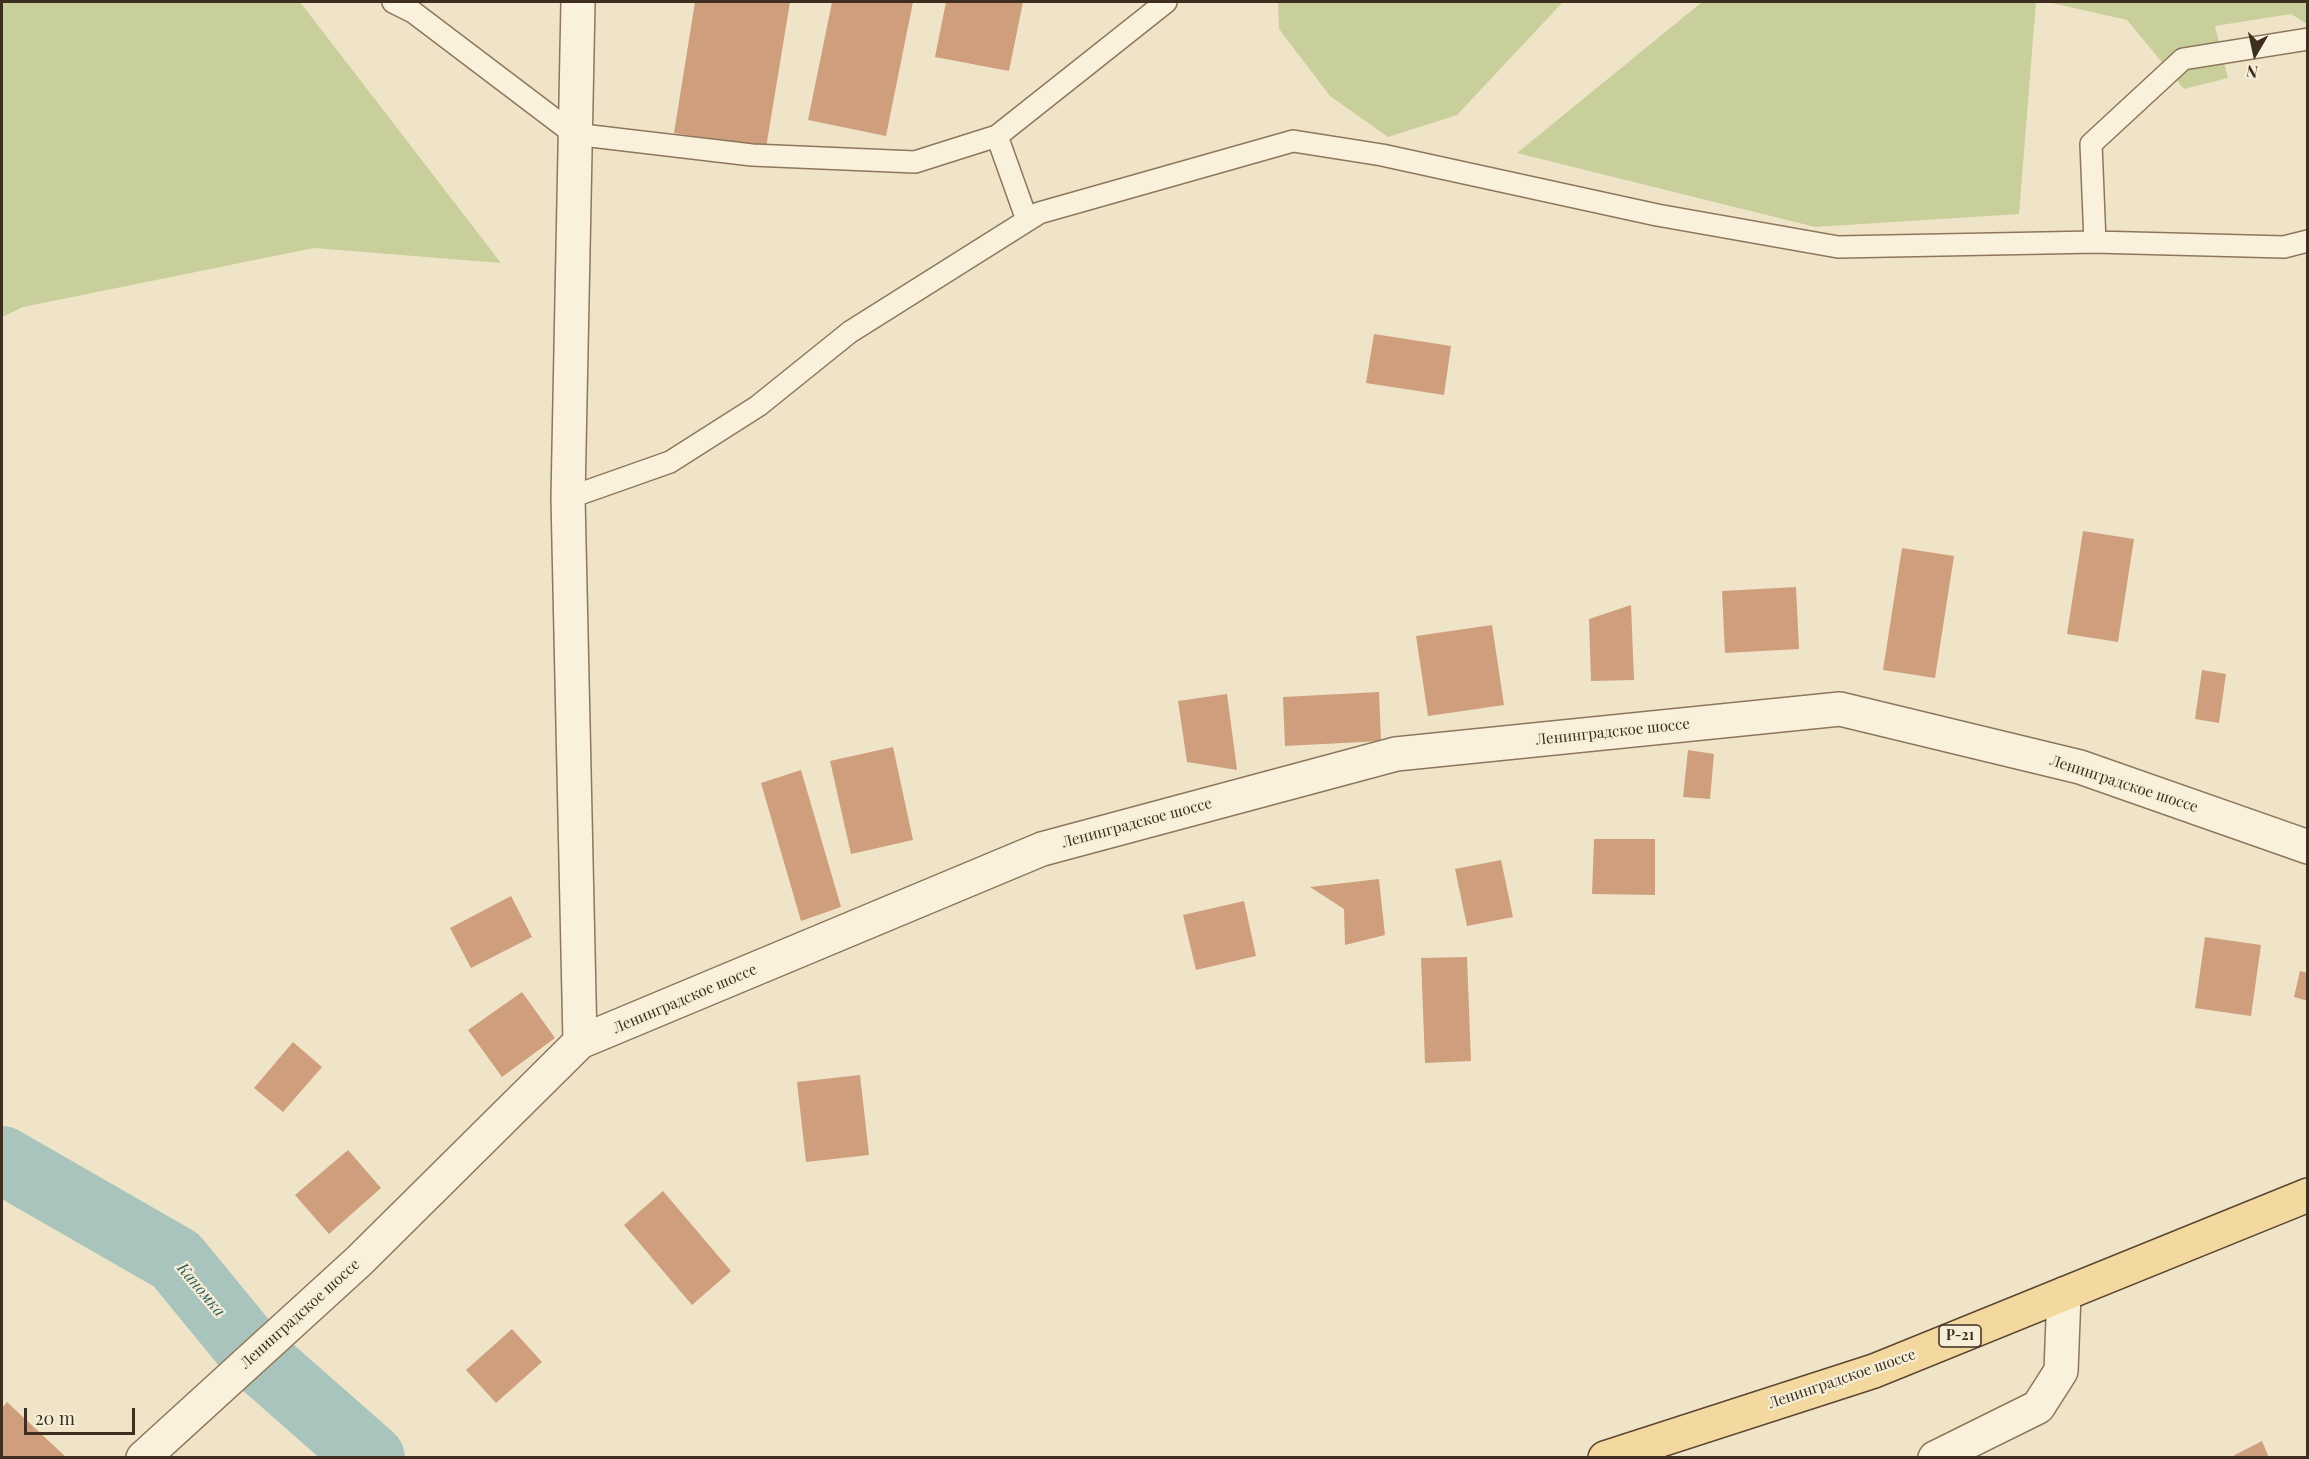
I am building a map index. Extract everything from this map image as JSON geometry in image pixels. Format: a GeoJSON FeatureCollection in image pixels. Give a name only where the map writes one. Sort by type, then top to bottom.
{"type":"FeatureCollection","features":[{"type":"Feature","properties":{"kind":"main road","name":"Ленинградское шоссе"},"geometry":{"type":"LineString","coordinates":[[1605,1458],[1874,1371],[2064,1294],[2301,1204]]}},
{"type":"Feature","properties":{"kind":"street"},"geometry":{"type":"LineString","coordinates":[[578,2],[568,498],[580,1042]]}},
{"type":"Feature","properties":{"kind":"street","name":"Ленинградское шоссе"},"geometry":{"type":"LineString","coordinates":[[143,1458],[358,1261],[580,1042],[1042,849],[1396,754],[1840,709],[2080,767],[2307,847]]}},
{"type":"Feature","properties":{"kind":"street"},"geometry":{"type":"LineString","coordinates":[[1935,1458],[2038,1407],[2061,1371],[2064,1294]]}},
{"type":"Feature","properties":{"kind":"lane"},"geometry":{"type":"LineString","coordinates":[[393,2],[413,12],[574,134],[752,155],[915,162],[997,136],[1166,2]]}},
{"type":"Feature","properties":{"kind":"lane"},"geometry":{"type":"LineString","coordinates":[[2095,242],[2091,144],[2183,59],[2307,39]]}},
{"type":"Feature","properties":{"kind":"lane"},"geometry":{"type":"LineString","coordinates":[[997,136],[1027,220]]}},
{"type":"Feature","properties":{"kind":"lane"},"geometry":{"type":"LineString","coordinates":[[568,498],[670,462],[758,406],[850,332],[1039,213],[1293,141],[1382,154],[1657,215],[1838,248],[2095,242],[2284,247],[2307,242]]}},
{"type":"Feature","properties":{"kind":"green space"},"geometry":{"type":"Polygon","coordinates":[[[2,2],[300,2],[501,263],[314,248],[23,307],[2,317],[2,2]]]}},
{"type":"Feature","properties":{"kind":"green space"},"geometry":{"type":"Polygon","coordinates":[[[1278,2],[1563,2],[1457,115],[1388,137],[1330,96],[1279,29],[1278,2]]]}},
{"type":"Feature","properties":{"kind":"green space"},"geometry":{"type":"Polygon","coordinates":[[[1702,2],[2036,2],[2019,214],[1815,227],[1517,153],[1702,2]]]}},
{"type":"Feature","properties":{"kind":"green space"},"geometry":{"type":"Polygon","coordinates":[[[2047,2],[2307,2],[2307,24],[2291,14],[2215,26],[2228,78],[2184,89],[2127,20],[2047,2]]]}},
{"type":"Feature","properties":{"kind":"building"},"geometry":{"type":"Polygon","coordinates":[[[695,2],[790,2],[766,148],[674,133],[695,2]]]}},
{"type":"Feature","properties":{"kind":"building"},"geometry":{"type":"Polygon","coordinates":[[[832,2],[913,2],[886,136],[808,120],[832,2]]]}},
{"type":"Feature","properties":{"kind":"building"},"geometry":{"type":"Polygon","coordinates":[[[946,2],[1023,2],[1009,71],[935,57],[946,2]]]}},
{"type":"Feature","properties":{"kind":"building"},"geometry":{"type":"Polygon","coordinates":[[[1374,334],[1451,346],[1444,395],[1366,383],[1374,334]]]}},
{"type":"Feature","properties":{"kind":"building"},"geometry":{"type":"Polygon","coordinates":[[[2083,531],[2134,539],[2118,642],[2067,634],[2083,531]]]}},
{"type":"Feature","properties":{"kind":"building"},"geometry":{"type":"Polygon","coordinates":[[[1902,548],[1954,556],[1935,678],[1883,670],[1902,548]]]}},
{"type":"Feature","properties":{"kind":"building"},"geometry":{"type":"Polygon","coordinates":[[[1796,587],[1799,649],[1725,653],[1722,591],[1796,587]]]}},
{"type":"Feature","properties":{"kind":"building"},"geometry":{"type":"Polygon","coordinates":[[[1631,605],[1634,680],[1591,681],[1589,619],[1631,605]]]}},
{"type":"Feature","properties":{"kind":"building"},"geometry":{"type":"Polygon","coordinates":[[[1492,625],[1504,705],[1428,716],[1416,636],[1492,625]]]}},
{"type":"Feature","properties":{"kind":"building"},"geometry":{"type":"Polygon","coordinates":[[[2202,670],[2226,674],[2219,723],[2195,719],[2202,670]]]}},
{"type":"Feature","properties":{"kind":"building"},"geometry":{"type":"Polygon","coordinates":[[[1379,692],[1381,741],[1285,746],[1283,697],[1379,692]]]}},
{"type":"Feature","properties":{"kind":"building"},"geometry":{"type":"Polygon","coordinates":[[[1227,694],[1237,770],[1187,762],[1178,701],[1227,694]]]}},
{"type":"Feature","properties":{"kind":"building"},"geometry":{"type":"Polygon","coordinates":[[[893,747],[913,840],[851,854],[830,761],[893,747]]]}},
{"type":"Feature","properties":{"kind":"building"},"geometry":{"type":"Polygon","coordinates":[[[1688,750],[1714,754],[1710,799],[1683,797],[1688,750]]]}},
{"type":"Feature","properties":{"kind":"building"},"geometry":{"type":"Polygon","coordinates":[[[801,770],[841,907],[801,921],[761,783],[801,770]]]}},
{"type":"Feature","properties":{"kind":"building"},"geometry":{"type":"Polygon","coordinates":[[[1594,839],[1655,839],[1655,895],[1592,894],[1594,839]]]}},
{"type":"Feature","properties":{"kind":"building"},"geometry":{"type":"Polygon","coordinates":[[[1501,860],[1513,917],[1467,926],[1455,869],[1501,860]]]}},
{"type":"Feature","properties":{"kind":"building"},"geometry":{"type":"Polygon","coordinates":[[[1379,879],[1385,935],[1345,945],[1344,909],[1310,887],[1379,879]]]}},
{"type":"Feature","properties":{"kind":"building"},"geometry":{"type":"Polygon","coordinates":[[[511,896],[532,937],[471,968],[450,928],[511,896]]]}},
{"type":"Feature","properties":{"kind":"building"},"geometry":{"type":"Polygon","coordinates":[[[1244,901],[1256,956],[1196,970],[1183,915],[1244,901]]]}},
{"type":"Feature","properties":{"kind":"building"},"geometry":{"type":"Polygon","coordinates":[[[2205,937],[2261,945],[2251,1016],[2195,1008],[2205,937]]]}},
{"type":"Feature","properties":{"kind":"building"},"geometry":{"type":"Polygon","coordinates":[[[1467,957],[1471,1061],[1425,1063],[1421,958],[1467,957]]]}},
{"type":"Feature","properties":{"kind":"building"},"geometry":{"type":"Polygon","coordinates":[[[2300,971],[2308,973],[2308,1001],[2294,997],[2300,971]]]}},
{"type":"Feature","properties":{"kind":"building"},"geometry":{"type":"Polygon","coordinates":[[[522,992],[555,1038],[502,1077],[468,1030],[522,992]]]}},
{"type":"Feature","properties":{"kind":"building"},"geometry":{"type":"Polygon","coordinates":[[[293,1042],[322,1067],[283,1112],[254,1088],[293,1042]]]}},
{"type":"Feature","properties":{"kind":"building"},"geometry":{"type":"Polygon","coordinates":[[[860,1075],[869,1155],[806,1162],[797,1082],[860,1075]]]}},
{"type":"Feature","properties":{"kind":"building"},"geometry":{"type":"Polygon","coordinates":[[[348,1150],[381,1188],[329,1234],[295,1195],[348,1150]]]}},
{"type":"Feature","properties":{"kind":"building"},"geometry":{"type":"Polygon","coordinates":[[[663,1191],[731,1271],[692,1305],[624,1225],[663,1191]]]}},
{"type":"Feature","properties":{"kind":"building"},"geometry":{"type":"Polygon","coordinates":[[[512,1329],[542,1362],[496,1403],[466,1370],[512,1329]]]}},
{"type":"Feature","properties":{"kind":"building"},"geometry":{"type":"Polygon","coordinates":[[[7,1402],[67,1458],[2,1458],[2,1408],[7,1402]]]}},
{"type":"Feature","properties":{"kind":"building"},"geometry":{"type":"Polygon","coordinates":[[[2262,1441],[2269,1458],[2229,1458],[2262,1441]]]}},
{"type":"Feature","properties":{"kind":"waterway","name":"Каномка"},"geometry":{"type":"LineString","coordinates":[[2,1160],[176,1260],[254,1355],[371,1458]]}}]}
